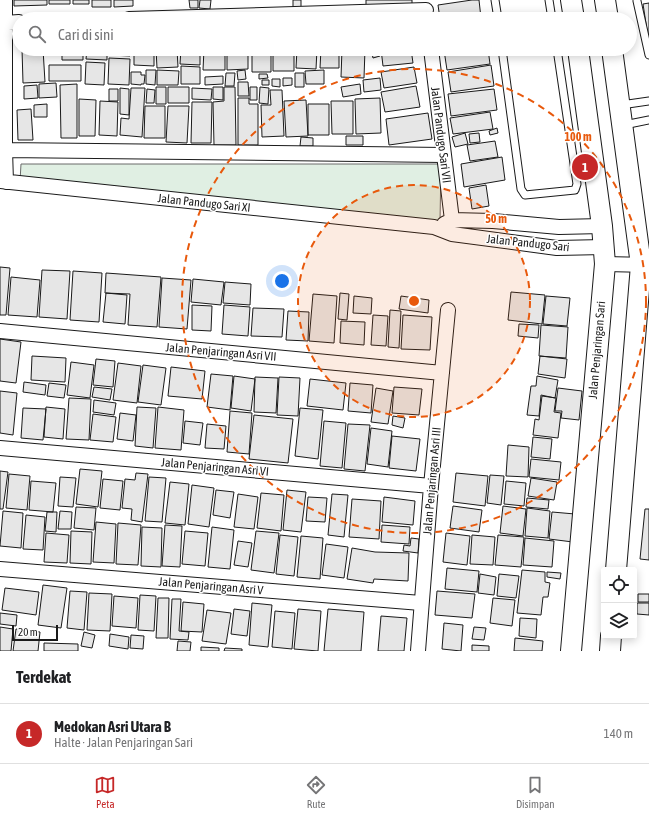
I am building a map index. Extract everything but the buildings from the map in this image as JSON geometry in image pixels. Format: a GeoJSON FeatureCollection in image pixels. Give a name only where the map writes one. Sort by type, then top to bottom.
{"type":"FeatureCollection","features":[{"type":"Feature","properties":{"kind":"street","name":"Jalan Pandugo Sari XI"},"geometry":{"type":"LineString","coordinates":[[5,0],[12,22],[3,181],[434,227],[452,227]]}},
{"type":"Feature","properties":{"kind":"street"},"geometry":{"type":"LineString","coordinates":[[571,0],[573,12]]}},
{"type":"Feature","properties":{"kind":"street"},"geometry":{"type":"LineString","coordinates":[[605,0],[607,12]]}},
{"type":"Feature","properties":{"kind":"street"},"geometry":{"type":"LineString","coordinates":[[359,12],[425,10]]}},
{"type":"Feature","properties":{"kind":"street","name":"Jalan Pandugo Sari VII"},"geometry":{"type":"LineString","coordinates":[[432,56],[452,227]]}},
{"type":"Feature","properties":{"kind":"street","name":"Jalan Penjaringan Sari"},"geometry":{"type":"LineString","coordinates":[[571,651],[604,256],[602,226],[579,56]]}},
{"type":"Feature","properties":{"kind":"street"},"geometry":{"type":"LineString","coordinates":[[613,56],[622,126],[645,265],[616,567]]}},
{"type":"Feature","properties":{"kind":"street"},"geometry":{"type":"LineString","coordinates":[[5,150],[444,155]]}},
{"type":"Feature","properties":{"kind":"street","name":"Jalan Pandugo Sari"},"geometry":{"type":"LineString","coordinates":[[452,227],[494,221],[559,227],[602,226]]}},
{"type":"Feature","properties":{"kind":"street","name":"Jalan Pandugo Sari"},"geometry":{"type":"LineString","coordinates":[[452,227],[645,265]]}},
{"type":"Feature","properties":{"kind":"street","name":"Jalan Penjaringan Asri III"},"geometry":{"type":"LineString","coordinates":[[418,651],[431,486],[448,310]]}},
{"type":"Feature","properties":{"kind":"street","name":"Jalan Penjaringan Asri VII"},"geometry":{"type":"LineString","coordinates":[[0,331],[442,373]]}},
{"type":"Feature","properties":{"kind":"street","name":"Jalan Penjaringan Asri VI"},"geometry":{"type":"LineString","coordinates":[[0,448],[431,486]]}},
{"type":"Feature","properties":{"kind":"street","name":"Jalan Penjaringan Asri V"},"geometry":{"type":"LineString","coordinates":[[0,569],[422,603]]}},
{"type":"Feature","properties":{"kind":"street"},"geometry":{"type":"LineString","coordinates":[[610,651],[611,639]]}},
{"type":"Feature","properties":{"kind":"lane"},"geometry":{"type":"LineString","coordinates":[[495,0],[497,12]]}},
{"type":"Feature","properties":{"kind":"lane"},"geometry":{"type":"LineString","coordinates":[[549,0],[551,12]]}},
{"type":"Feature","properties":{"kind":"lane"},"geometry":{"type":"LineString","coordinates":[[637,1],[649,55]]}},
{"type":"Feature","properties":{"kind":"lane"},"geometry":{"type":"LineString","coordinates":[[503,56],[521,189],[525,194],[574,190],[577,184],[558,56]]}},
{"type":"Feature","properties":{"kind":"lane"},"geometry":{"type":"LineString","coordinates":[[619,106],[649,101]]}},
{"type":"Feature","properties":{"kind":"lane"},"geometry":{"type":"LineString","coordinates":[[622,126],[649,120]]}},
{"type":"Feature","properties":{"kind":"green space"},"geometry":{"type":"Polygon","coordinates":[[[21,164],[441,164],[440,221],[20,181],[21,164]]]}},
{"type":"Feature","properties":{"kind":"place","name":"Medokan Asri Utara B"},"geometry":{"type":"Point","coordinates":[585,167]}}]}
